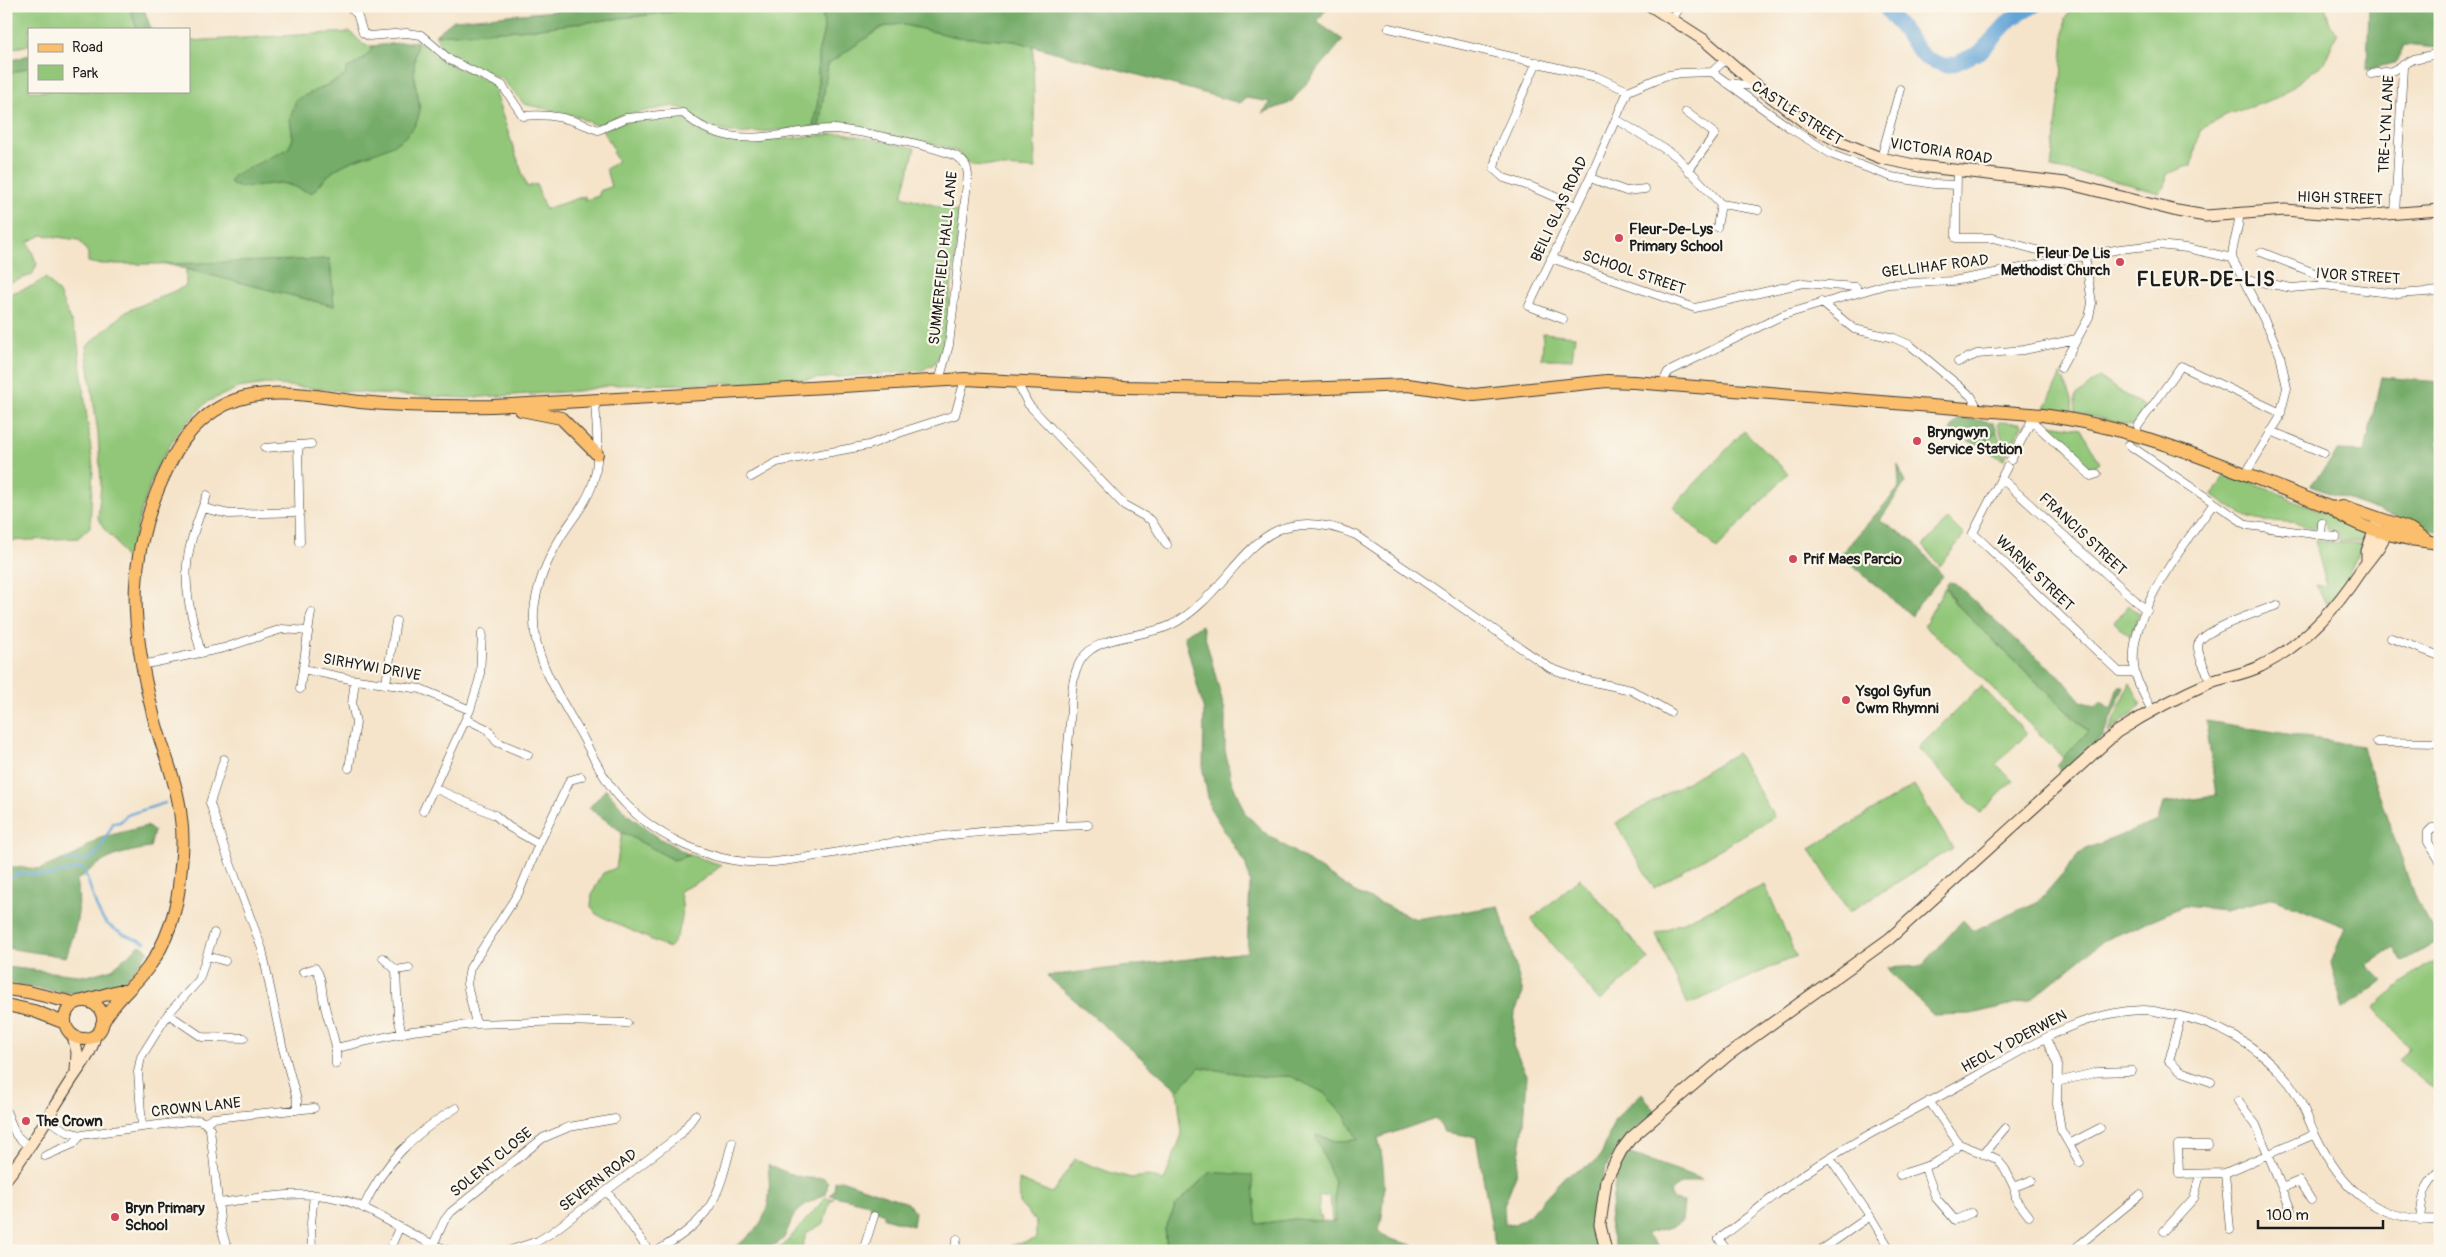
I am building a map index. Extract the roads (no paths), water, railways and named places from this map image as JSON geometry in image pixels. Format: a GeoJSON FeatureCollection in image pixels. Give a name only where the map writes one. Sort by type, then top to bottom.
{"type":"FeatureCollection","features":[{"type":"Feature","properties":{"kind":"main road","name":"VICTORIA ROAD"},"geometry":{"type":"LineString","coordinates":[[1651,6],[1704,40],[1758,86],[1811,127],[1838,141],[1881,158],[1919,166],[2066,183],[2176,211],[2206,216],[2239,213]]}},
{"type":"Feature","properties":{"kind":"main road","name":"HIGH STREET"},"geometry":{"type":"LineString","coordinates":[[2239,213],[2285,210],[2359,216],[2440,210]]}},
{"type":"Feature","properties":{"kind":"main road"},"geometry":{"type":"LineString","coordinates":[[7,1177],[30,1148],[76,1072],[90,1053],[95,1036],[102,1024],[125,991],[149,967],[160,948],[177,903],[182,856],[182,818],[176,789],[154,720],[142,665],[134,613],[136,575],[145,523],[159,483],[174,454],[184,438],[210,414],[234,401],[267,394],[291,394],[407,406],[493,406],[965,379],[1124,387],[1273,390],[1408,385],[1474,395],[1607,381],[1662,384],[1975,411],[2033,418],[2076,420],[2114,428],[2246,473],[2332,508],[2343,506],[2383,526],[2410,529],[2426,540],[2440,544]]}},
{"type":"Feature","properties":{"kind":"main road"},"geometry":{"type":"LineString","coordinates":[[493,406],[544,413],[561,418],[597,454]]}},
{"type":"Feature","properties":{"kind":"main road"},"geometry":{"type":"LineString","coordinates":[[1606,1251],[1600,1226],[1606,1180],[1620,1151],[1631,1138],[1728,1055],[1889,939],[2117,732],[2152,711],[2211,682],[2261,666],[2298,642],[2341,600],[2367,562],[2375,555],[2383,526]]}},
{"type":"Feature","properties":{"kind":"main road"},"geometry":{"type":"LineString","coordinates":[[6,989],[92,1003],[101,1011],[102,1024]]}},
{"type":"Feature","properties":{"kind":"main road"},"geometry":{"type":"LineString","coordinates":[[65,1024],[67,1011],[77,1002],[118,991],[125,991]]}},
{"type":"Feature","properties":{"kind":"main road"},"geometry":{"type":"LineString","coordinates":[[6,1005],[34,1010],[65,1024],[73,1036],[77,1052],[76,1072]]}},
{"type":"Feature","properties":{"kind":"main road"},"geometry":{"type":"LineString","coordinates":[[73,1036],[86,1039],[95,1036]]}},
{"type":"Feature","properties":{"kind":"street","name":"SUMMERFIELD HALL LANE"},"geometry":{"type":"LineString","coordinates":[[348,6],[357,14],[363,33],[369,36],[406,33],[421,35],[450,60],[502,85],[523,116],[539,114],[576,120],[598,130],[626,118],[683,113],[698,126],[730,136],[759,137],[814,130],[850,131],[933,149],[958,158],[967,165],[968,174],[949,345],[939,381]]}},
{"type":"Feature","properties":{"kind":"street"},"geometry":{"type":"LineString","coordinates":[[1672,19],[1680,6]]}},
{"type":"Feature","properties":{"kind":"street"},"geometry":{"type":"LineString","coordinates":[[1389,28],[1597,77],[1628,91],[1681,73],[1712,72],[1726,59]]}},
{"type":"Feature","properties":{"kind":"street","name":"TRE-LYN LANE"},"geometry":{"type":"LineString","coordinates":[[2371,74],[2392,71],[2414,59],[2432,55]]}},
{"type":"Feature","properties":{"kind":"street"},"geometry":{"type":"LineString","coordinates":[[1537,62],[1498,149],[1494,169],[1504,178],[1532,186],[1576,206]]}},
{"type":"Feature","properties":{"kind":"street","name":"TRE-LYN LANE"},"geometry":{"type":"LineString","coordinates":[[2395,214],[2403,66]]}},
{"type":"Feature","properties":{"kind":"street","name":"CASTLE STREET"},"geometry":{"type":"LineString","coordinates":[[1712,72],[1790,128],[1833,155],[1892,177],[1934,184],[1956,185]]}},
{"type":"Feature","properties":{"kind":"street"},"geometry":{"type":"LineString","coordinates":[[1725,83],[1758,86]]}},
{"type":"Feature","properties":{"kind":"street"},"geometry":{"type":"LineString","coordinates":[[1881,158],[1900,89]]}},
{"type":"Feature","properties":{"kind":"street","name":"BEILI GLAS ROAD"},"geometry":{"type":"LineString","coordinates":[[1563,319],[1529,306],[1590,178],[1628,91]]}},
{"type":"Feature","properties":{"kind":"street"},"geometry":{"type":"LineString","coordinates":[[1686,112],[1716,134],[1688,171]]}},
{"type":"Feature","properties":{"kind":"street"},"geometry":{"type":"LineString","coordinates":[[1616,120],[1659,144],[1676,156],[1688,171],[1721,204],[1758,210]]}},
{"type":"Feature","properties":{"kind":"street"},"geometry":{"type":"LineString","coordinates":[[1957,171],[1956,238],[1993,238],[2067,259]]}},
{"type":"Feature","properties":{"kind":"street"},"geometry":{"type":"LineString","coordinates":[[1590,178],[1626,192],[1645,189]]}},
{"type":"Feature","properties":{"kind":"street"},"geometry":{"type":"LineString","coordinates":[[1717,227],[1721,204]]}},
{"type":"Feature","properties":{"kind":"street"},"geometry":{"type":"LineString","coordinates":[[2239,213],[2240,221],[2232,249],[2232,258],[2246,281],[2280,355],[2287,388],[2281,413],[2246,473]]}},
{"type":"Feature","properties":{"kind":"street","name":"GELLIHAF ROAD"},"geometry":{"type":"LineString","coordinates":[[1662,384],[1668,372],[1751,329],[1821,302],[1888,284],[1953,281],[2120,249],[2158,245],[2187,248],[2232,258]]}},
{"type":"Feature","properties":{"kind":"street"},"geometry":{"type":"LineString","coordinates":[[2261,252],[2312,270],[2322,276],[2324,285]]}},
{"type":"Feature","properties":{"kind":"street"},"geometry":{"type":"LineString","coordinates":[[2061,368],[2089,317],[2093,300],[2085,256]]}},
{"type":"Feature","properties":{"kind":"street","name":"SCHOOL STREET"},"geometry":{"type":"LineString","coordinates":[[1551,258],[1695,308],[1803,284],[1856,287]]}},
{"type":"Feature","properties":{"kind":"street","name":"IVOR STREET"},"geometry":{"type":"LineString","coordinates":[[2246,281],[2255,280],[2292,288],[2324,285],[2398,294],[2440,291]]}},
{"type":"Feature","properties":{"kind":"street"},"geometry":{"type":"LineString","coordinates":[[1821,302],[1854,329],[1894,338],[1910,345],[1971,396],[1976,403],[1975,411]]}},
{"type":"Feature","properties":{"kind":"street"},"geometry":{"type":"LineString","coordinates":[[1958,362],[1977,354],[2024,350],[2076,340]]}},
{"type":"Feature","properties":{"kind":"street"},"geometry":{"type":"LineString","coordinates":[[2138,426],[2181,366],[2281,413]]}},
{"type":"Feature","properties":{"kind":"street"},"geometry":{"type":"LineString","coordinates":[[751,477],[777,462],[870,445],[899,432],[955,415],[965,379]]}},
{"type":"Feature","properties":{"kind":"street"},"geometry":{"type":"LineString","coordinates":[[1017,382],[1028,404],[1124,505],[1151,520],[1167,545]]}},
{"type":"Feature","properties":{"kind":"street"},"geometry":{"type":"LineString","coordinates":[[595,400],[596,472],[588,496],[562,536],[541,578],[534,612],[534,633],[540,658],[599,768],[612,789],[642,819],[663,834],[702,852],[750,861],[775,862],[886,844],[1010,828],[1088,825]]}},
{"type":"Feature","properties":{"kind":"street"},"geometry":{"type":"LineString","coordinates":[[2033,418],[2091,476],[2097,474]]}},
{"type":"Feature","properties":{"kind":"street","name":"WARNE STREET"},"geometry":{"type":"LineString","coordinates":[[2033,418],[1973,533],[2119,672],[2135,672]]}},
{"type":"Feature","properties":{"kind":"street"},"geometry":{"type":"LineString","coordinates":[[2271,431],[2324,454]]}},
{"type":"Feature","properties":{"kind":"street"},"geometry":{"type":"LineString","coordinates":[[265,448],[311,444]]}},
{"type":"Feature","properties":{"kind":"street"},"geometry":{"type":"LineString","coordinates":[[298,445],[300,542]]}},
{"type":"Feature","properties":{"kind":"street"},"geometry":{"type":"LineString","coordinates":[[2130,445],[2248,525],[2336,537]]}},
{"type":"Feature","properties":{"kind":"street","name":"FRANCIS STREET"},"geometry":{"type":"LineString","coordinates":[[2001,478],[2147,610]]}},
{"type":"Feature","properties":{"kind":"street"},"geometry":{"type":"LineString","coordinates":[[200,652],[189,603],[186,566],[189,549],[207,495]]}},
{"type":"Feature","properties":{"kind":"street"},"geometry":{"type":"LineString","coordinates":[[2152,711],[2135,672],[2134,654],[2136,642],[2155,588],[2214,503]]}},
{"type":"Feature","properties":{"kind":"street"},"geometry":{"type":"LineString","coordinates":[[203,508],[229,514],[300,512]]}},
{"type":"Feature","properties":{"kind":"street"},"geometry":{"type":"LineString","coordinates":[[1062,826],[1073,686],[1076,671],[1082,659],[1091,649],[1101,644],[1138,636],[1170,625],[1190,612],[1252,546],[1279,531],[1294,526],[1310,524],[1328,526],[1356,536],[1550,668],[1580,679],[1631,690],[1670,712]]}},
{"type":"Feature","properties":{"kind":"street"},"geometry":{"type":"LineString","coordinates":[[2321,535],[2322,524]]}},
{"type":"Feature","properties":{"kind":"street"},"geometry":{"type":"LineString","coordinates":[[2211,682],[2198,648],[2199,641],[2204,636],[2236,621],[2277,605]]}},
{"type":"Feature","properties":{"kind":"street"},"geometry":{"type":"LineString","coordinates":[[300,689],[311,612]]}},
{"type":"Feature","properties":{"kind":"street"},"geometry":{"type":"LineString","coordinates":[[386,683],[396,621]]}},
{"type":"Feature","properties":{"kind":"street"},"geometry":{"type":"LineString","coordinates":[[142,665],[224,648],[282,629],[308,631]]}},
{"type":"Feature","properties":{"kind":"street"},"geometry":{"type":"LineString","coordinates":[[423,812],[470,710],[480,677],[482,633]]}},
{"type":"Feature","properties":{"kind":"street"},"geometry":{"type":"LineString","coordinates":[[2392,638],[2440,656]]}},
{"type":"Feature","properties":{"kind":"street","name":"SIRHYWI DRIVE"},"geometry":{"type":"LineString","coordinates":[[304,669],[356,680],[421,689],[470,710]]}},
{"type":"Feature","properties":{"kind":"street"},"geometry":{"type":"LineString","coordinates":[[349,768],[356,723],[352,704],[356,680]]}},
{"type":"Feature","properties":{"kind":"street"},"geometry":{"type":"LineString","coordinates":[[466,719],[487,729],[497,742],[528,755]]}},
{"type":"Feature","properties":{"kind":"street"},"geometry":{"type":"LineString","coordinates":[[2377,742],[2440,743]]}},
{"type":"Feature","properties":{"kind":"street"},"geometry":{"type":"LineString","coordinates":[[224,759],[210,803],[222,844],[262,950],[282,1045],[297,1100],[297,1110]]}},
{"type":"Feature","properties":{"kind":"street"},"geometry":{"type":"LineString","coordinates":[[476,1024],[467,984],[470,968],[519,892],[539,844],[570,780],[581,777]]}},
{"type":"Feature","properties":{"kind":"street"},"geometry":{"type":"LineString","coordinates":[[434,788],[495,815],[508,827],[539,844]]}},
{"type":"Feature","properties":{"kind":"street"},"geometry":{"type":"LineString","coordinates":[[2440,828],[2432,828],[2428,832],[2428,842],[2440,861]]}},
{"type":"Feature","properties":{"kind":"street"},"geometry":{"type":"LineString","coordinates":[[142,1126],[139,1065],[146,1048],[168,1014],[200,980],[214,932]]}},
{"type":"Feature","properties":{"kind":"street"},"geometry":{"type":"LineString","coordinates":[[207,956],[226,961]]}},
{"type":"Feature","properties":{"kind":"street"},"geometry":{"type":"LineString","coordinates":[[383,958],[396,970],[398,1017],[402,1034]]}},
{"type":"Feature","properties":{"kind":"street"},"geometry":{"type":"LineString","coordinates":[[303,972],[315,968],[320,974],[324,1003],[333,1026],[336,1064]]}},
{"type":"Feature","properties":{"kind":"street"},"geometry":{"type":"LineString","coordinates":[[396,970],[409,968]]}},
{"type":"Feature","properties":{"kind":"street","name":"HEOL Y DDERWEN"},"geometry":{"type":"LineString","coordinates":[[1727,1251],[1719,1240],[1813,1168],[1929,1101],[2071,1025],[2102,1015],[2146,1010],[2196,1018],[2232,1033],[2274,1066],[2291,1085],[2337,1173],[2348,1186],[2364,1200],[2382,1210],[2420,1220],[2440,1219]]}},
{"type":"Feature","properties":{"kind":"street"},"geometry":{"type":"LineString","coordinates":[[168,1014],[202,1037],[244,1038]]}},
{"type":"Feature","properties":{"kind":"street"},"geometry":{"type":"LineString","coordinates":[[2181,1016],[2169,1061],[2180,1071],[2211,1082]]}},
{"type":"Feature","properties":{"kind":"street"},"geometry":{"type":"LineString","coordinates":[[336,1048],[402,1034],[476,1024],[566,1021],[627,1023]]}},
{"type":"Feature","properties":{"kind":"street"},"geometry":{"type":"LineString","coordinates":[[2046,1038],[2058,1066],[2057,1104],[2061,1130],[2080,1163]]}},
{"type":"Feature","properties":{"kind":"street"},"geometry":{"type":"LineString","coordinates":[[2057,1082],[2098,1072],[2132,1071]]}},
{"type":"Feature","properties":{"kind":"street"},"geometry":{"type":"LineString","coordinates":[[1929,1101],[1958,1144],[1997,1159],[2005,1168],[2014,1187],[2016,1199],[2029,1216]]}},
{"type":"Feature","properties":{"kind":"street"},"geometry":{"type":"LineString","coordinates":[[2238,1102],[2256,1126],[2290,1210]]}},
{"type":"Feature","properties":{"kind":"street","name":"CROWN LANE"},"geometry":{"type":"LineString","coordinates":[[48,1120],[68,1132],[81,1135],[142,1126],[188,1121],[204,1122],[213,1118],[314,1108]]}},
{"type":"Feature","properties":{"kind":"street"},"geometry":{"type":"LineString","coordinates":[[362,1208],[383,1170],[430,1124],[456,1108]]}},
{"type":"Feature","properties":{"kind":"street"},"geometry":{"type":"LineString","coordinates":[[6,1110],[16,1135],[30,1148]]}},
{"type":"Feature","properties":{"kind":"street","name":"SEVERN ROAD"},"geometry":{"type":"LineString","coordinates":[[508,1251],[545,1237],[680,1135],[695,1115]]}},
{"type":"Feature","properties":{"kind":"street","name":"SOLENT CLOSE"},"geometry":{"type":"LineString","coordinates":[[433,1245],[451,1212],[543,1138],[569,1127],[615,1119]]}},
{"type":"Feature","properties":{"kind":"street"},"geometry":{"type":"LineString","coordinates":[[204,1122],[210,1129],[221,1228],[228,1251]]}},
{"type":"Feature","properties":{"kind":"street"},"geometry":{"type":"LineString","coordinates":[[1983,1154],[2005,1128]]}},
{"type":"Feature","properties":{"kind":"street"},"geometry":{"type":"LineString","coordinates":[[2069,1144],[2100,1128]]}},
{"type":"Feature","properties":{"kind":"street"},"geometry":{"type":"LineString","coordinates":[[2208,1145],[2178,1145],[2179,1174],[2225,1173],[2315,1134]]}},
{"type":"Feature","properties":{"kind":"street","name":"CROWN LANE"},"geometry":{"type":"LineString","coordinates":[[45,1156],[73,1144],[81,1135]]}},
{"type":"Feature","properties":{"kind":"street"},"geometry":{"type":"LineString","coordinates":[[657,1251],[689,1231],[710,1208],[720,1188],[732,1142]]}},
{"type":"Feature","properties":{"kind":"street"},"geometry":{"type":"LineString","coordinates":[[1900,1175],[1925,1168],[1950,1156],[1958,1144]]}},
{"type":"Feature","properties":{"kind":"street"},"geometry":{"type":"LineString","coordinates":[[1830,1158],[1870,1216],[1891,1251]]}},
{"type":"Feature","properties":{"kind":"street"},"geometry":{"type":"LineString","coordinates":[[1925,1168],[1936,1198],[1955,1220],[1971,1213]]}},
{"type":"Feature","properties":{"kind":"street"},"geometry":{"type":"LineString","coordinates":[[2420,1220],[2422,1195],[2428,1181],[2440,1171]]}},
{"type":"Feature","properties":{"kind":"street"},"geometry":{"type":"LineString","coordinates":[[2225,1173],[2230,1230]]}},
{"type":"Feature","properties":{"kind":"street"},"geometry":{"type":"LineString","coordinates":[[2164,1231],[2194,1198],[2200,1174]]}},
{"type":"Feature","properties":{"kind":"street"},"geometry":{"type":"LineString","coordinates":[[2014,1187],[2032,1180]]}},
{"type":"Feature","properties":{"kind":"street"},"geometry":{"type":"LineString","coordinates":[[2282,1188],[2299,1182],[2311,1200]]}},
{"type":"Feature","properties":{"kind":"street"},"geometry":{"type":"LineString","coordinates":[[607,1191],[650,1251]]}},
{"type":"Feature","properties":{"kind":"street"},"geometry":{"type":"LineString","coordinates":[[218,1203],[294,1194],[342,1200],[362,1208],[433,1245],[451,1251]]}},
{"type":"Feature","properties":{"kind":"street"},"geometry":{"type":"LineString","coordinates":[[312,1251],[311,1223],[314,1195]]}},
{"type":"Feature","properties":{"kind":"street"},"geometry":{"type":"LineString","coordinates":[[2072,1251],[2140,1195]]}},
{"type":"Feature","properties":{"kind":"street"},"geometry":{"type":"LineString","coordinates":[[863,1251],[874,1216]]}},
{"type":"Feature","properties":{"kind":"street"},"geometry":{"type":"LineString","coordinates":[[1820,1251],[1870,1216]]}},
{"type":"Feature","properties":{"kind":"street"},"geometry":{"type":"LineString","coordinates":[[389,1251],[399,1228]]}},
{"type":"Feature","properties":{"kind":"street"},"geometry":{"type":"LineString","coordinates":[[954,1251],[957,1239]]}},
{"type":"Feature","properties":{"kind":"street"},"geometry":{"type":"LineString","coordinates":[[2078,1245],[2088,1251]]}},
{"type":"Feature","properties":{"kind":"waterway"},"geometry":{"type":"LineString","coordinates":[[1884,6],[1925,58],[1946,66],[1980,52],[2011,19],[2034,6]]}},
{"type":"Feature","properties":{"kind":"waterway"},"geometry":{"type":"LineString","coordinates":[[66,859],[80,861],[91,858],[100,850],[113,823],[120,822],[127,815],[165,803]]}},
{"type":"Feature","properties":{"kind":"waterway"},"geometry":{"type":"LineString","coordinates":[[6,879],[21,873],[47,876],[81,868],[84,870],[98,909],[108,924],[128,936],[145,942]]}},
{"type":"Feature","properties":{"kind":"place","name":"Fleur-De-Lys Primary School"},"geometry":{"type":"Point","coordinates":[1619,238]}},
{"type":"Feature","properties":{"kind":"place","name":"Fleur De Lis Methodist Church"},"geometry":{"type":"Point","coordinates":[2120,262]}},
{"type":"Feature","properties":{"kind":"place","name":"Bryngwyn Service Station"},"geometry":{"type":"Point","coordinates":[1917,441]}},
{"type":"Feature","properties":{"kind":"place","name":"Prif Maes Parcio"},"geometry":{"type":"Point","coordinates":[1793,559]}},
{"type":"Feature","properties":{"kind":"place","name":"Ysgol Gyfun Cwm Rhymni"},"geometry":{"type":"Point","coordinates":[1846,700]}},
{"type":"Feature","properties":{"kind":"place","name":"The Crown"},"geometry":{"type":"Point","coordinates":[26,1121]}},
{"type":"Feature","properties":{"kind":"place","name":"Bryn Primary School"},"geometry":{"type":"Point","coordinates":[115,1217]}},
{"type":"Feature","properties":{"kind":"district","name":"FLEUR-DE-LIS"},"geometry":{"type":"Point","coordinates":[2206,279]}}]}
